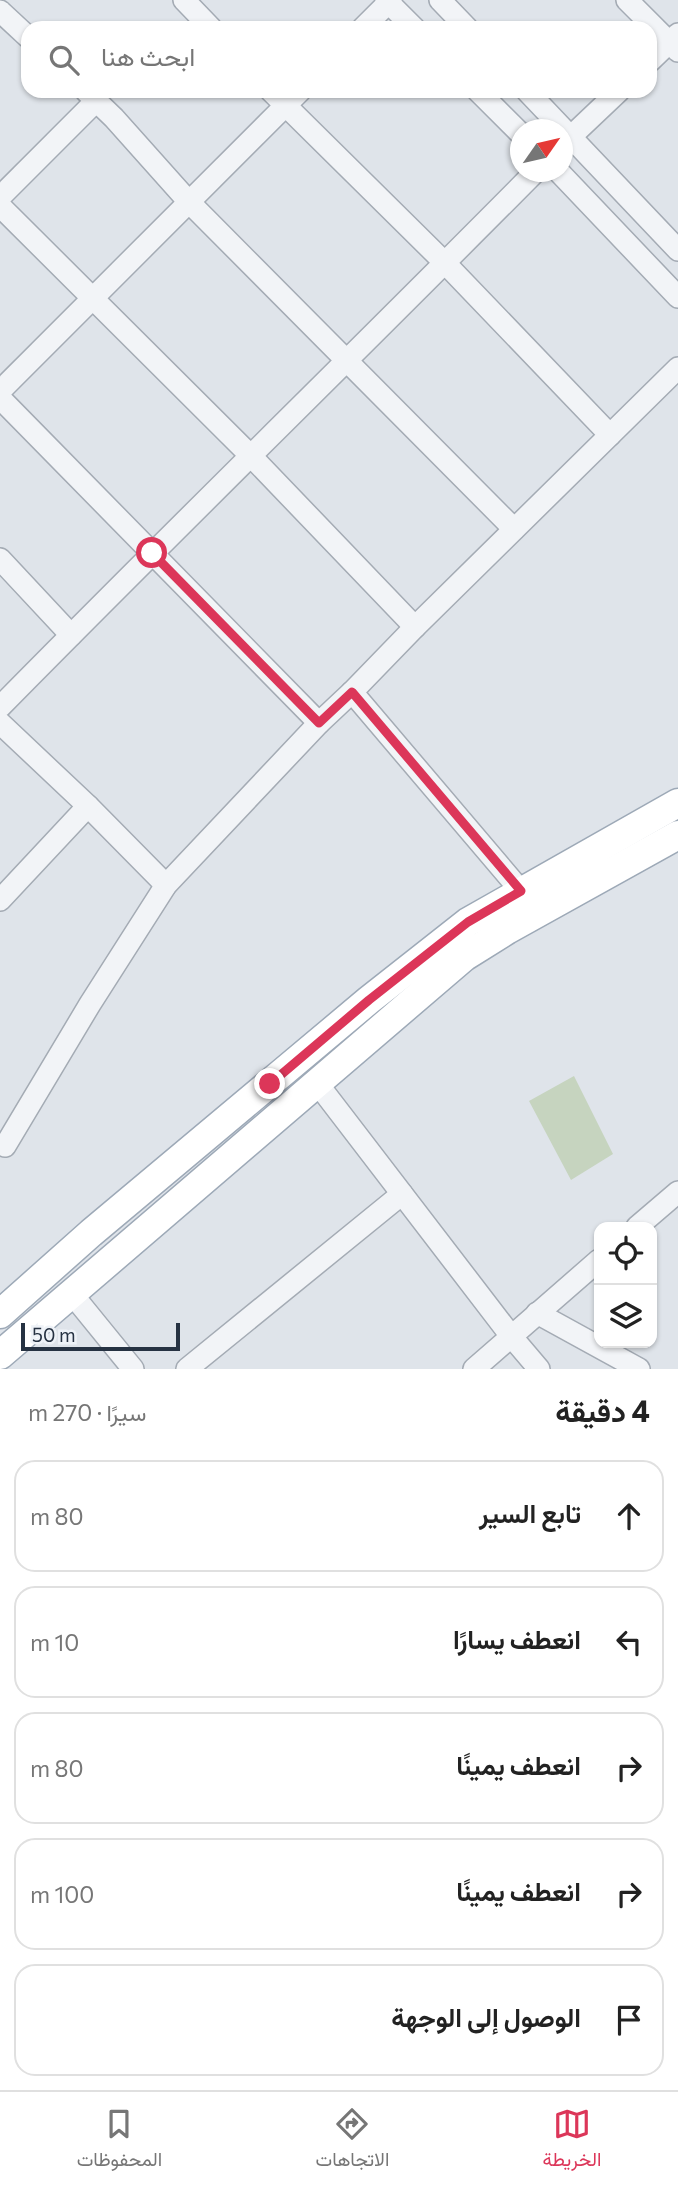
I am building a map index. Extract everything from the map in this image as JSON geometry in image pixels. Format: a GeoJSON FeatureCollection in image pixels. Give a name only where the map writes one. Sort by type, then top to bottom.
{"type":"FeatureCollection","features":[{"type":"Feature","properties":{"kind":"main road"},"geometry":{"type":"LineString","coordinates":[[0,1314],[91,1233],[369,1000],[468,922],[678,803]]}},
{"type":"Feature","properties":{"kind":"main road"},"geometry":{"type":"LineString","coordinates":[[0,1355],[464,957],[507,930],[678,835]]}},
{"type":"Feature","properties":{"kind":"street"},"geometry":{"type":"LineString","coordinates":[[184,0],[204,21]]}},
{"type":"Feature","properties":{"kind":"street"},"geometry":{"type":"LineString","coordinates":[[440,0],[460,21]]}},
{"type":"Feature","properties":{"kind":"street"},"geometry":{"type":"LineString","coordinates":[[627,0],[651,21]]}},
{"type":"Feature","properties":{"kind":"street"},"geometry":{"type":"LineString","coordinates":[[370,21],[389,1],[408,21]]}},
{"type":"Feature","properties":{"kind":"street"},"geometry":{"type":"LineString","coordinates":[[4,9],[21,29]]}},
{"type":"Feature","properties":{"kind":"street"},"geometry":{"type":"LineString","coordinates":[[657,26],[675,42],[657,56]]}},
{"type":"Feature","properties":{"kind":"street"},"geometry":{"type":"LineString","coordinates":[[0,197],[89,98]]}},
{"type":"Feature","properties":{"kind":"street"},"geometry":{"type":"LineString","coordinates":[[93,98],[189,202],[514,529]]}},
{"type":"Feature","properties":{"kind":"street"},"geometry":{"type":"LineString","coordinates":[[0,391],[189,202],[284,98]]}},
{"type":"Feature","properties":{"kind":"street"},"geometry":{"type":"LineString","coordinates":[[288,98],[610,435]]}},
{"type":"Feature","properties":{"kind":"street"},"geometry":{"type":"LineString","coordinates":[[485,98],[510,123]]}},
{"type":"Feature","properties":{"kind":"street"},"geometry":{"type":"LineString","coordinates":[[533,98],[549,119]]}},
{"type":"Feature","properties":{"kind":"street"},"geometry":{"type":"LineString","coordinates":[[573,135],[612,98]]}},
{"type":"Feature","properties":{"kind":"street"},"geometry":{"type":"LineString","coordinates":[[573,147],[678,250]]}},
{"type":"Feature","properties":{"kind":"street"},"geometry":{"type":"LineString","coordinates":[[0,707],[525,182]]}},
{"type":"Feature","properties":{"kind":"street"},"geometry":{"type":"LineString","coordinates":[[569,182],[678,297]]}},
{"type":"Feature","properties":{"kind":"street"},"geometry":{"type":"LineString","coordinates":[[0,206],[251,457],[415,627]]}},
{"type":"Feature","properties":{"kind":"street"},"geometry":{"type":"LineString","coordinates":[[5,1146],[89,1004],[166,884],[319,723],[678,368]]}},
{"type":"Feature","properties":{"kind":"street"},"geometry":{"type":"LineString","coordinates":[[0,398],[319,723]]}},
{"type":"Feature","properties":{"kind":"street"},"geometry":{"type":"LineString","coordinates":[[0,559],[71,635]]}},
{"type":"Feature","properties":{"kind":"street"},"geometry":{"type":"LineString","coordinates":[[352,692],[521,891]]}},
{"type":"Feature","properties":{"kind":"street"},"geometry":{"type":"LineString","coordinates":[[0,723],[166,884]]}},
{"type":"Feature","properties":{"kind":"street"},"geometry":{"type":"LineString","coordinates":[[0,900],[8,877],[88,806]]}},
{"type":"Feature","properties":{"kind":"street"},"geometry":{"type":"LineString","coordinates":[[317,1083],[539,1369]]}},
{"type":"Feature","properties":{"kind":"street"},"geometry":{"type":"LineString","coordinates":[[643,1222],[678,1192]]}},
{"type":"Feature","properties":{"kind":"street"},"geometry":{"type":"LineString","coordinates":[[187,1369],[402,1194]]}},
{"type":"Feature","properties":{"kind":"street"},"geometry":{"type":"LineString","coordinates":[[474,1369],[594,1264]]}},
{"type":"Feature","properties":{"kind":"street"},"geometry":{"type":"LineString","coordinates":[[72,1294],[133,1369]]}},
{"type":"Feature","properties":{"kind":"street"},"geometry":{"type":"LineString","coordinates":[[537,1313],[639,1369]]}},
{"type":"Feature","properties":{"kind":"green space"},"geometry":{"type":"Polygon","coordinates":[[[574,1076],[613,1154],[571,1180],[529,1101],[574,1076]]]}},
{"type":"Feature","properties":{"kind":"route"},"geometry":{"type":"LineString","coordinates":[[152,553],[319,723],[352,692],[521,891],[468,922],[369,1000],[270,1084]]}}]}
